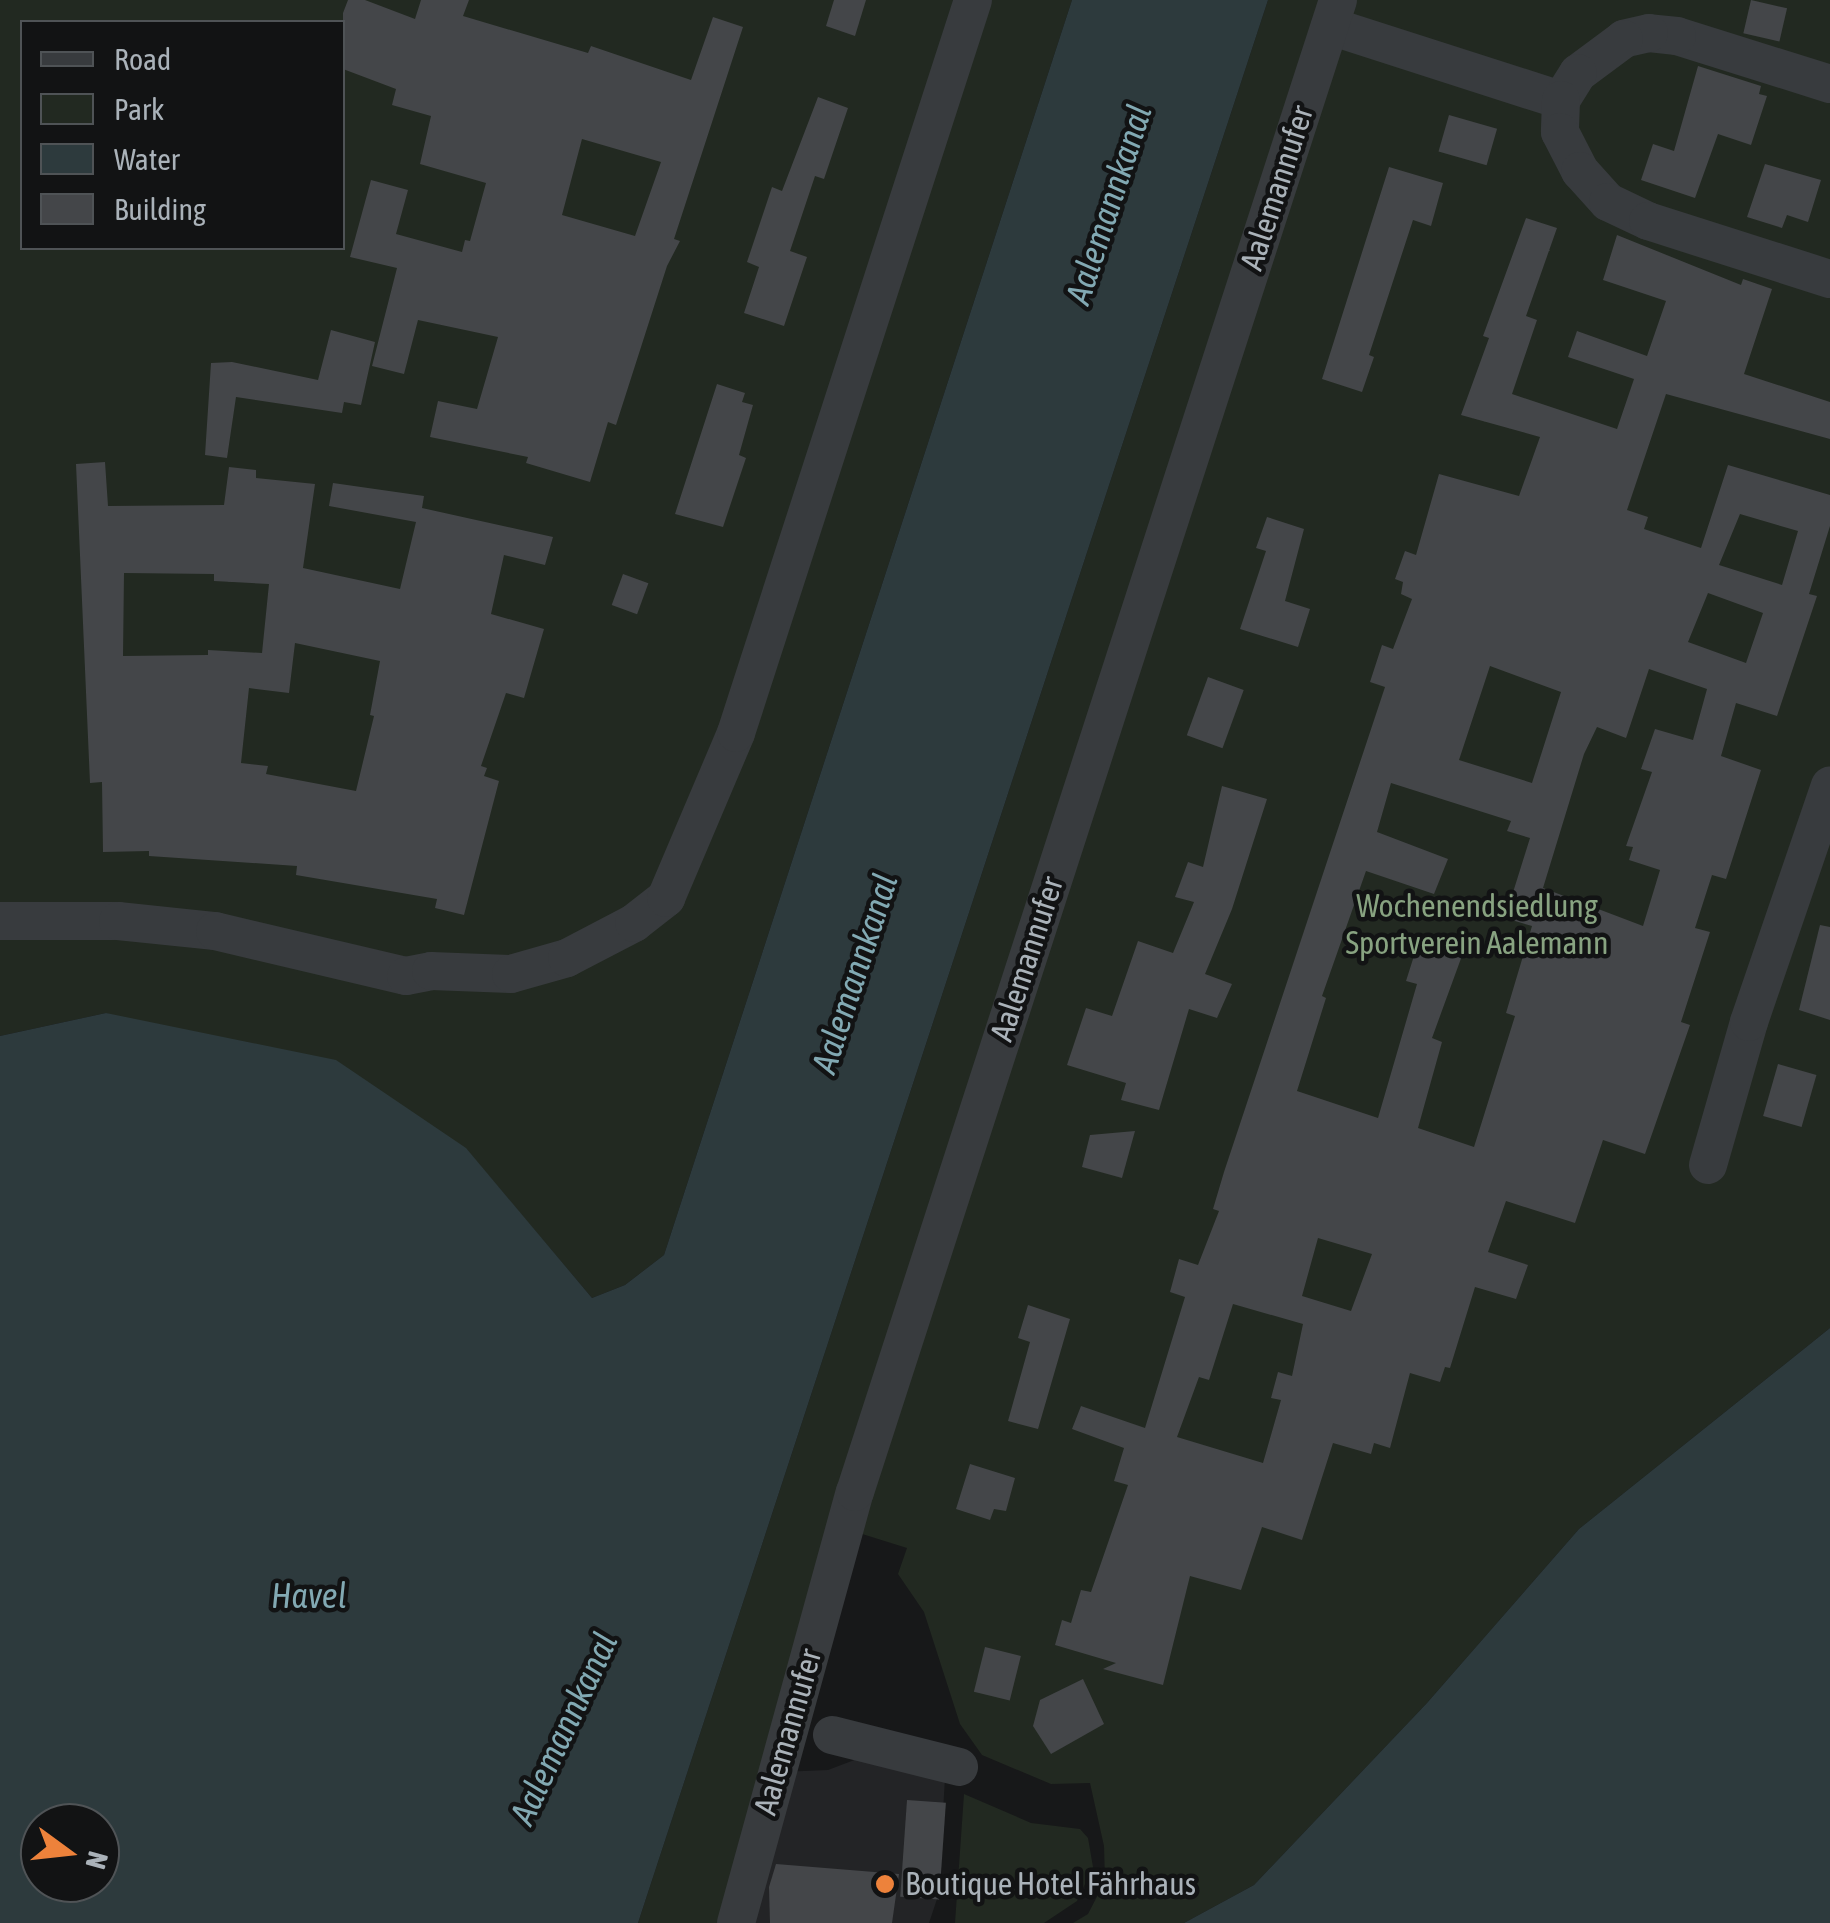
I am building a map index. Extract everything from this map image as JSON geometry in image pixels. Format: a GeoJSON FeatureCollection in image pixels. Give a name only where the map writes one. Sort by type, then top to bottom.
{"type":"FeatureCollection","features":[{"type":"Feature","properties":{"kind":"street"},"geometry":{"type":"LineString","coordinates":[[0,921],[157,924],[250,938],[406,976],[431,971],[511,974],[567,958],[634,923],[666,898],[736,732],[974,0]]}},
{"type":"Feature","properties":{"kind":"street"},"geometry":{"type":"LineString","coordinates":[[1334,13],[1561,100]]}},
{"type":"Feature","properties":{"kind":"street","name":"Aalemannufer"},"geometry":{"type":"LineString","coordinates":[[736,1923],[845,1525],[1334,13]]}},
{"type":"Feature","properties":{"kind":"street"},"geometry":{"type":"LineString","coordinates":[[1830,84],[1677,36],[1649,32],[1624,40],[1578,73],[1561,100],[1560,132],[1580,172],[1608,202],[1648,221],[1830,280]]}},
{"type":"Feature","properties":{"kind":"street"},"geometry":{"type":"LineString","coordinates":[[1708,1165],[1750,1022],[1830,785]]}},
{"type":"Feature","properties":{"kind":"street"},"geometry":{"type":"LineString","coordinates":[[802,1686],[833,1746],[960,1766]]}},
{"type":"Feature","properties":{"kind":"shaded area"},"geometry":{"type":"Polygon","coordinates":[[[857,1759],[945,1778],[938,1896],[929,1923],[755,1923],[780,1772],[828,1770],[857,1759]]]}},
{"type":"Feature","properties":{"kind":"green space"},"geometry":{"type":"Polygon","coordinates":[[[0,0],[1072,0],[664,1255],[625,1285],[592,1298],[466,1149],[106,1013],[0,1036],[0,0]]]}},
{"type":"Feature","properties":{"kind":"green space"},"geometry":{"type":"Polygon","coordinates":[[[1268,0],[1338,0],[725,1923],[638,1923],[1268,0]]]}},
{"type":"Feature","properties":{"kind":"green space","name":"Wochenendsiedlung Sportverein Aalemann"},"geometry":{"type":"Polygon","coordinates":[[[1351,0],[1830,0],[1830,1328],[1579,1529],[1427,1703],[1254,1885],[1184,1923],[1073,1923],[1088,1914],[1105,1881],[1104,1846],[1090,1783],[1051,1784],[982,1755],[960,1724],[924,1612],[898,1574],[907,1548],[859,1533],[1351,0]]]}},
{"type":"Feature","properties":{"kind":"green space"},"geometry":{"type":"Polygon","coordinates":[[[964,1794],[1031,1823],[1080,1829],[1088,1838],[1093,1867],[1077,1901],[1044,1923],[955,1923],[964,1794]]]}},
{"type":"Feature","properties":{"kind":"water"},"geometry":{"type":"Polygon","coordinates":[[[1072,0],[1268,0],[638,1923],[0,1923],[0,1036],[106,1013],[336,1060],[466,1148],[592,1298],[625,1285],[664,1255],[1072,0]]]}},
{"type":"Feature","properties":{"kind":"water"},"geometry":{"type":"Polygon","coordinates":[[[1830,1328],[1830,1923],[1184,1923],[1254,1885],[1427,1703],[1579,1529],[1830,1328]]]}},
{"type":"Feature","properties":{"kind":"building"},"geometry":{"type":"Polygon","coordinates":[[[348,0],[365,0],[415,19],[421,0],[469,0],[463,16],[588,53],[591,46],[691,80],[713,17],[743,27],[674,239],[680,241],[667,266],[616,425],[608,422],[590,482],[526,463],[528,457],[430,437],[438,401],[477,409],[498,337],[418,320],[404,374],[372,366],[397,268],[350,257],[371,180],[408,190],[396,234],[462,252],[465,240],[470,241],[486,183],[420,164],[431,116],[392,105],[396,89],[345,70],[343,20],[348,0]],[[582,139],[562,215],[635,236],[661,162],[582,139]]]}},
{"type":"Feature","properties":{"kind":"building"},"geometry":{"type":"Polygon","coordinates":[[[834,0],[866,0],[855,36],[826,26],[834,0]]]}},
{"type":"Feature","properties":{"kind":"building"},"geometry":{"type":"Polygon","coordinates":[[[1751,0],[1787,8],[1779,41],[1743,33],[1751,0]]]}},
{"type":"Feature","properties":{"kind":"building"},"geometry":{"type":"Polygon","coordinates":[[[1698,66],[1761,86],[1759,94],[1767,96],[1751,145],[1718,134],[1695,198],[1641,180],[1653,144],[1674,151],[1698,66]]]}},
{"type":"Feature","properties":{"kind":"building"},"geometry":{"type":"Polygon","coordinates":[[[818,97],[848,108],[824,179],[815,176],[790,251],[807,257],[784,326],[744,313],[759,267],[747,262],[772,187],[782,191],[818,97]]]}},
{"type":"Feature","properties":{"kind":"building"},"geometry":{"type":"Polygon","coordinates":[[[1449,115],[1497,129],[1487,165],[1439,152],[1449,115]]]}},
{"type":"Feature","properties":{"kind":"building"},"geometry":{"type":"Polygon","coordinates":[[[1765,164],[1821,180],[1808,222],[1787,215],[1782,228],[1747,217],[1765,164]]]}},
{"type":"Feature","properties":{"kind":"building"},"geometry":{"type":"Polygon","coordinates":[[[1389,167],[1443,183],[1431,226],[1413,220],[1369,355],[1374,357],[1362,392],[1322,379],[1389,167]]]}},
{"type":"Feature","properties":{"kind":"building"},"geometry":{"type":"Polygon","coordinates":[[[1526,218],[1557,228],[1526,316],[1537,320],[1512,394],[1617,429],[1634,379],[1568,357],[1577,331],[1647,356],[1666,301],[1603,280],[1617,235],[1741,285],[1743,279],[1772,289],[1744,374],[1830,402],[1830,439],[1666,394],[1627,510],[1648,517],[1644,529],[1701,548],[1728,465],[1830,495],[1830,526],[1809,594],[1817,596],[1777,716],[1736,703],[1721,756],[1761,770],[1726,879],[1712,875],[1695,928],[1710,932],[1681,1022],[1690,1025],[1645,1154],[1603,1140],[1575,1223],[1506,1201],[1488,1252],[1528,1265],[1516,1299],[1475,1287],[1450,1368],[1445,1367],[1440,1382],[1410,1373],[1390,1448],[1374,1443],[1371,1454],[1333,1443],[1302,1540],[1262,1527],[1241,1590],[1190,1576],[1163,1685],[1103,1669],[1116,1663],[1055,1645],[1062,1620],[1071,1623],[1081,1590],[1091,1592],[1128,1485],[1114,1481],[1124,1448],[1072,1429],[1081,1406],[1145,1428],[1185,1297],[1170,1292],[1179,1259],[1198,1265],[1219,1211],[1213,1209],[1224,1172],[1385,687],[1370,682],[1382,645],[1393,649],[1412,599],[1401,594],[1403,582],[1395,579],[1405,551],[1416,555],[1439,474],[1519,496],[1540,437],[1461,415],[1489,338],[1483,336],[1526,218]],[[1740,514],[1719,565],[1782,585],[1798,531],[1740,514]],[[1708,593],[1688,642],[1746,663],[1763,613],[1708,593]],[[1490,666],[1459,760],[1532,783],[1561,692],[1490,666]],[[1649,669],[1626,738],[1597,727],[1584,754],[1543,888],[1643,926],[1660,870],[1629,860],[1633,847],[1626,846],[1652,772],[1641,769],[1655,729],[1693,740],[1707,689],[1649,669]],[[1391,783],[1377,832],[1448,859],[1434,894],[1366,871],[1322,996],[1326,998],[1297,1091],[1378,1118],[1417,984],[1406,981],[1419,940],[1463,953],[1432,1038],[1442,1042],[1418,1128],[1474,1147],[1515,1016],[1506,1013],[1532,926],[1505,918],[1530,838],[1507,831],[1511,821],[1391,783]],[[1318,1238],[1302,1296],[1351,1311],[1372,1254],[1318,1238]],[[1233,1304],[1209,1380],[1199,1377],[1177,1437],[1263,1463],[1281,1400],[1271,1398],[1278,1372],[1292,1376],[1303,1324],[1233,1304]]]}},
{"type":"Feature","properties":{"kind":"building"},"geometry":{"type":"Polygon","coordinates":[[[331,330],[375,342],[361,405],[344,402],[342,413],[236,397],[227,458],[205,455],[211,363],[232,362],[318,380],[331,330]]]}},
{"type":"Feature","properties":{"kind":"building"},"geometry":{"type":"Polygon","coordinates":[[[717,384],[745,393],[742,402],[753,405],[739,455],[746,458],[723,527],[675,514],[717,384]]]}},
{"type":"Feature","properties":{"kind":"building"},"geometry":{"type":"Polygon","coordinates":[[[105,462],[108,506],[224,505],[229,467],[256,470],[256,478],[315,484],[303,568],[400,589],[416,522],[329,506],[333,483],[424,496],[422,508],[553,537],[545,565],[504,555],[491,614],[544,629],[524,698],[506,693],[481,766],[487,768],[484,776],[499,781],[464,915],[435,908],[437,899],[296,875],[297,866],[149,856],[149,851],[103,852],[102,782],[90,783],[76,464],[105,462]],[[124,573],[123,656],[208,655],[208,650],[262,653],[269,584],[214,581],[214,574],[124,573]],[[295,643],[289,693],[249,688],[241,763],[268,766],[266,774],[356,791],[374,716],[370,715],[380,661],[295,643]]]}},
{"type":"Feature","properties":{"kind":"building"},"geometry":{"type":"Polygon","coordinates":[[[1267,517],[1304,529],[1285,601],[1310,609],[1298,647],[1240,629],[1266,551],[1256,548],[1267,517]]]}},
{"type":"Feature","properties":{"kind":"building"},"geometry":{"type":"Polygon","coordinates":[[[623,574],[648,583],[637,614],[612,605],[623,574]]]}},
{"type":"Feature","properties":{"kind":"building"},"geometry":{"type":"Polygon","coordinates":[[[1208,677],[1244,690],[1223,748],[1187,735],[1208,677]]]}},
{"type":"Feature","properties":{"kind":"building"},"geometry":{"type":"Polygon","coordinates":[[[1222,786],[1267,799],[1232,909],[1205,974],[1232,984],[1217,1018],[1189,1009],[1159,1110],[1121,1100],[1126,1083],[1067,1065],[1086,1008],[1112,1016],[1138,941],[1173,953],[1194,902],[1175,897],[1188,862],[1203,867],[1222,786]]]}},
{"type":"Feature","properties":{"kind":"building"},"geometry":{"type":"Polygon","coordinates":[[[1820,925],[1830,927],[1830,1020],[1799,1010],[1820,925]]]}},
{"type":"Feature","properties":{"kind":"building"},"geometry":{"type":"Polygon","coordinates":[[[1778,1064],[1816,1075],[1802,1127],[1763,1116],[1778,1064]]]}},
{"type":"Feature","properties":{"kind":"building"},"geometry":{"type":"Polygon","coordinates":[[[1135,1131],[1122,1178],[1082,1167],[1090,1135],[1135,1131]]]}},
{"type":"Feature","properties":{"kind":"building"},"geometry":{"type":"Polygon","coordinates":[[[1028,1305],[1070,1319],[1038,1429],[1008,1421],[1030,1342],[1018,1338],[1028,1305]]]}},
{"type":"Feature","properties":{"kind":"building"},"geometry":{"type":"Polygon","coordinates":[[[970,1464],[1015,1478],[1006,1511],[994,1509],[990,1520],[956,1509],[970,1464]]]}},
{"type":"Feature","properties":{"kind":"building"},"geometry":{"type":"Polygon","coordinates":[[[985,1647],[1021,1656],[1010,1701],[974,1692],[985,1647]]]}},
{"type":"Feature","properties":{"kind":"building"},"geometry":{"type":"Polygon","coordinates":[[[1083,1679],[1104,1724],[1051,1754],[1033,1726],[1040,1700],[1083,1679]]]}},
{"type":"Feature","properties":{"kind":"building"},"geometry":{"type":"Polygon","coordinates":[[[907,1800],[946,1803],[939,1899],[900,1897],[907,1800]]]}},
{"type":"Feature","properties":{"kind":"building"},"geometry":{"type":"Polygon","coordinates":[[[776,1864],[899,1874],[892,1923],[770,1923],[769,1887],[776,1864]]]}},
{"type":"Feature","properties":{"kind":"place","name":"Boutique Hotel Fährhaus"},"geometry":{"type":"Point","coordinates":[885,1884]}},
{"type":"Feature","properties":{"kind":"water label","name":"Aalemannkanal"},"geometry":{"type":"Point","coordinates":[1108,204]}},
{"type":"Feature","properties":{"kind":"water label","name":"Aalemannkanal"},"geometry":{"type":"Point","coordinates":[854,973]}},
{"type":"Feature","properties":{"kind":"water label","name":"Havel"},"geometry":{"type":"Point","coordinates":[309,1595]}},
{"type":"Feature","properties":{"kind":"water label","name":"Aalemannkanal"},"geometry":{"type":"Point","coordinates":[563,1728]}}]}
